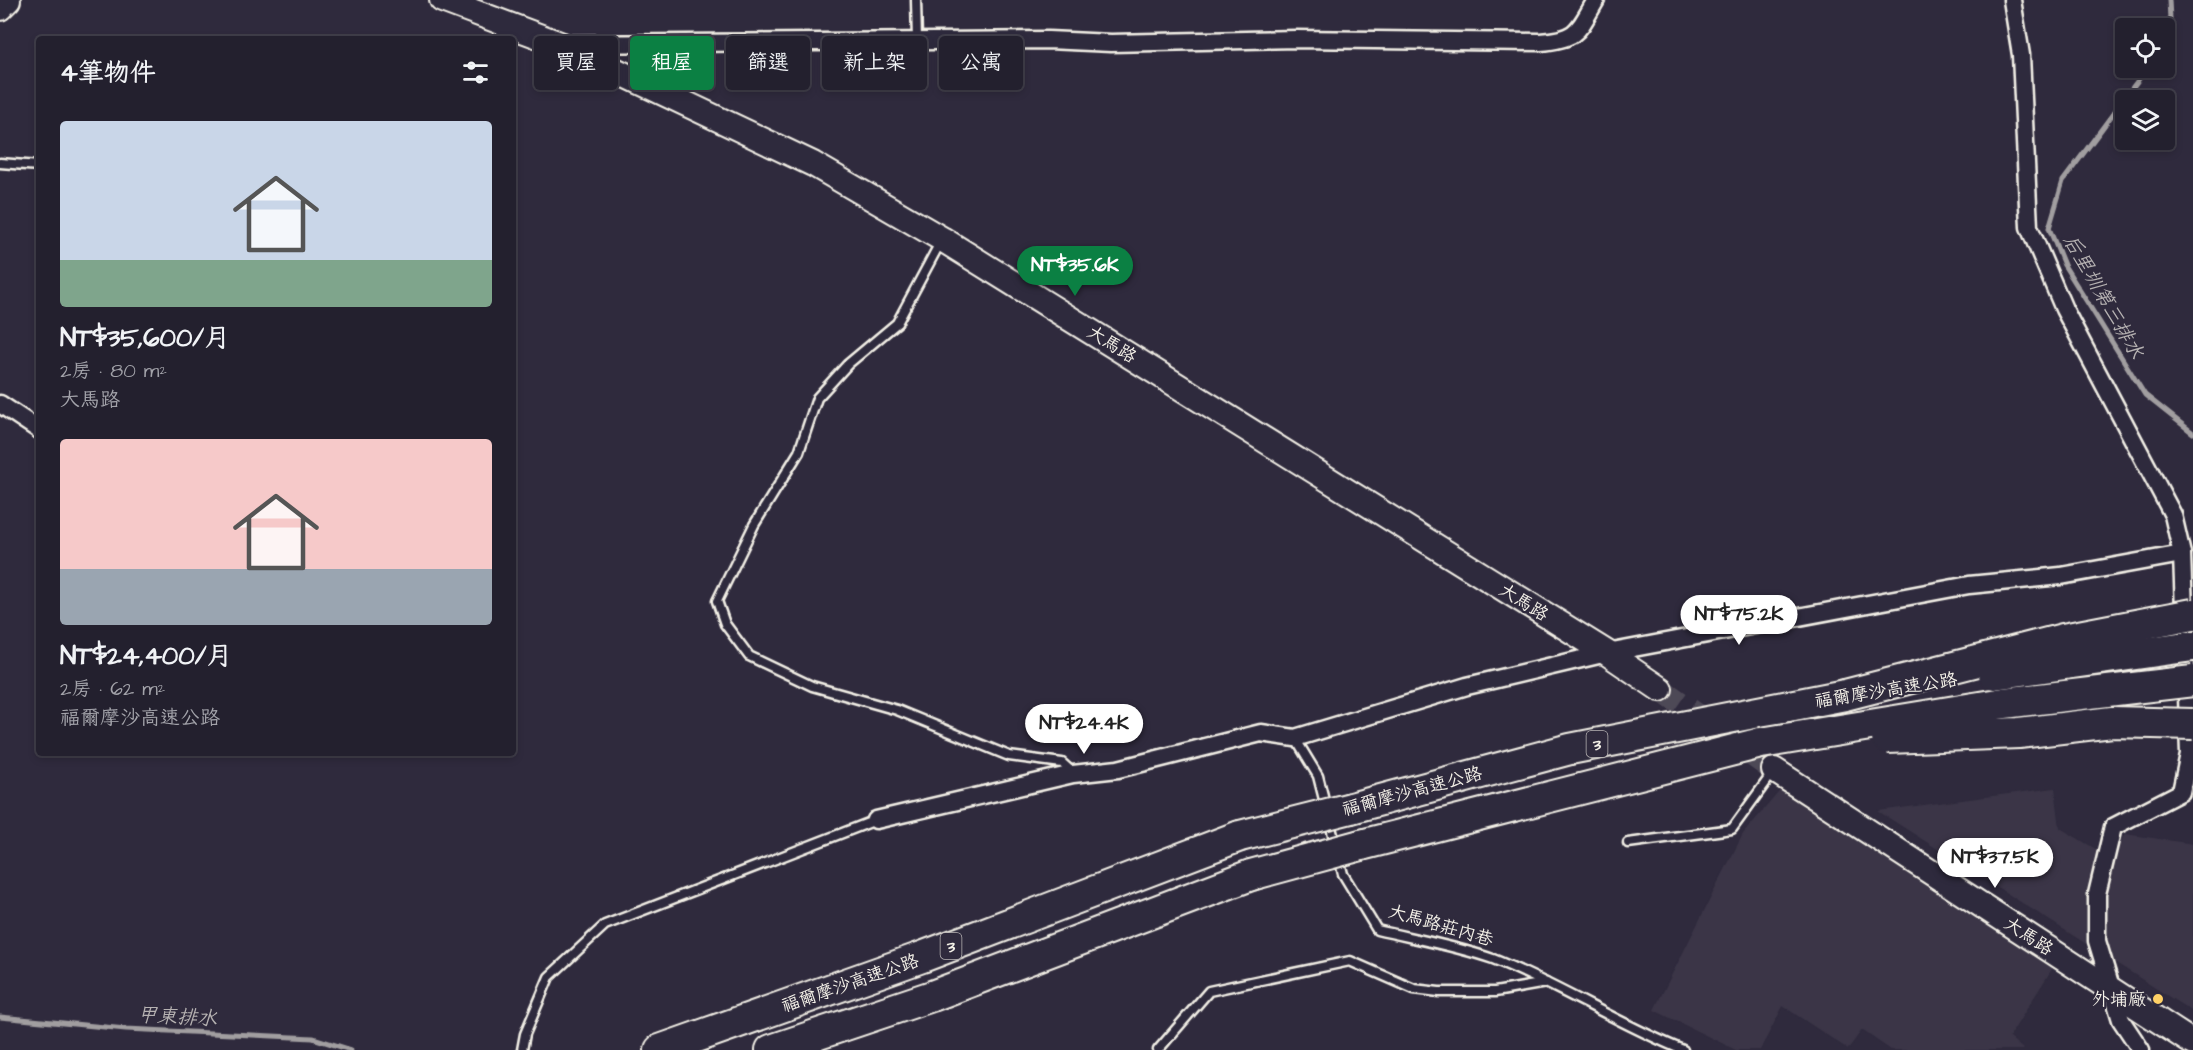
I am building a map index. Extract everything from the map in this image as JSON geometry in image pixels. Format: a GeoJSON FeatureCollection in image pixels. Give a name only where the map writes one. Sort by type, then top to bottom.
{"type":"FeatureCollection","features":[{"type":"Feature","properties":{"kind":"highway"},"geometry":{"type":"LineString","coordinates":[[1845,695],[2063,639],[2193,614]]}},
{"type":"Feature","properties":{"kind":"highway","name":"福爾摩沙高速公路"},"geometry":{"type":"LineString","coordinates":[[660,1050],[922,957],[1240,836],[1570,749],[1845,695],[2193,646]]}},
{"type":"Feature","properties":{"kind":"highway","name":"福爾摩沙高速公路"},"geometry":{"type":"LineString","coordinates":[[771,1050],[932,996],[1251,875],[1361,845],[1761,743],[2004,703],[2193,681]]}},
{"type":"Feature","properties":{"kind":"highway"},"geometry":{"type":"LineString","coordinates":[[1761,743],[2019,733],[2112,722],[2193,724]]}},
{"type":"Feature","properties":{"kind":"street"},"geometry":{"type":"LineString","coordinates":[[0,8],[8,0]]}},
{"type":"Feature","properties":{"kind":"street","name":"大馬路"},"geometry":{"type":"LineString","coordinates":[[441,0],[538,36]]}},
{"type":"Feature","properties":{"kind":"street"},"geometry":{"type":"LineString","coordinates":[[927,41],[1048,40],[1111,43],[1296,39],[1540,42],[1559,40],[1577,33],[1596,0]]}},
{"type":"Feature","properties":{"kind":"street"},"geometry":{"type":"LineString","coordinates":[[2012,0],[2021,55],[2029,227],[2064,309],[2173,515],[2182,554],[2189,754],[2181,792],[2113,827],[2097,894],[2097,941],[2121,1020],[2141,1050]]}},
{"type":"Feature","properties":{"kind":"street"},"geometry":{"type":"LineString","coordinates":[[618,44],[822,42]]}},
{"type":"Feature","properties":{"kind":"street","name":"大馬路"},"geometry":{"type":"LineString","coordinates":[[618,72],[813,164],[942,239],[1607,653],[1660,689]]}},
{"type":"Feature","properties":{"kind":"street"},"geometry":{"type":"LineString","coordinates":[[0,404],[36,428]]}},
{"type":"Feature","properties":{"kind":"street"},"geometry":{"type":"LineString","coordinates":[[876,820],[1073,774],[1118,769],[1261,733],[1295,738],[1467,686],[1607,653],[1969,585],[2061,576],[2182,554]]}},
{"type":"Feature","properties":{"kind":"street","name":"大馬路"},"geometry":{"type":"LineString","coordinates":[[1774,770],[2193,1043]]}},
{"type":"Feature","properties":{"kind":"lane"},"geometry":{"type":"LineString","coordinates":[[916,0],[917,36]]}},
{"type":"Feature","properties":{"kind":"lane"},"geometry":{"type":"LineString","coordinates":[[0,163],[36,166]]}},
{"type":"Feature","properties":{"kind":"lane"},"geometry":{"type":"LineString","coordinates":[[942,239],[897,323],[848,364],[817,398],[799,452],[754,525],[717,601],[725,624],[749,656],[812,686],[897,710],[1009,756],[1062,763],[1073,774]]}},
{"type":"Feature","properties":{"kind":"lane","name":"大馬路莊內巷"},"geometry":{"type":"LineString","coordinates":[[1295,738],[1318,776],[1343,874],[1377,930],[1491,959],[1546,983],[1642,1034],[1683,1050]]}},
{"type":"Feature","properties":{"kind":"lane"},"geometry":{"type":"LineString","coordinates":[[1628,843],[1732,829],[1774,770]]}},
{"type":"Feature","properties":{"kind":"lane"},"geometry":{"type":"LineString","coordinates":[[522,1050],[525,1034],[549,977],[605,926],[876,820]]}},
{"type":"Feature","properties":{"kind":"lane"},"geometry":{"type":"LineString","coordinates":[[1158,1050],[1209,991],[1350,961],[1414,990],[1495,992],[1546,983]]}},
{"type":"Feature","properties":{"kind":"shaded area"},"geometry":{"type":"Polygon","coordinates":[[[1784,786],[2057,961],[2009,1037],[2024,1050],[1891,1050],[1862,1030],[1848,1049],[1783,1006],[1760,1050],[1736,1050],[1654,1010],[1743,834],[1784,786]]]}},
{"type":"Feature","properties":{"kind":"shaded area"},"geometry":{"type":"Polygon","coordinates":[[[2055,788],[2060,828],[2111,858],[2125,834],[2193,844],[2193,1012],[1878,811],[2055,788]]]}},
{"type":"Feature","properties":{"kind":"waterway","name":"后里圳第三排水"},"geometry":{"type":"LineString","coordinates":[[2169,0],[2170,18]]}},
{"type":"Feature","properties":{"kind":"waterway","name":"后里圳第三排水"},"geometry":{"type":"LineString","coordinates":[[2140,78],[2063,181],[2049,228],[2064,265],[2145,395],[2193,433]]}},
{"type":"Feature","properties":{"kind":"waterway","name":"甲東排水"},"geometry":{"type":"LineString","coordinates":[[0,1017],[126,1029],[313,1038],[351,1050]]}},
{"type":"Feature","properties":{"kind":"tunnel"},"geometry":{"type":"LineString","coordinates":[[1660,689],[1774,770]]}},
{"type":"Feature","properties":{"kind":"place","name":"外埔廠"},"geometry":{"type":"Point","coordinates":[2158,999]}}]}
